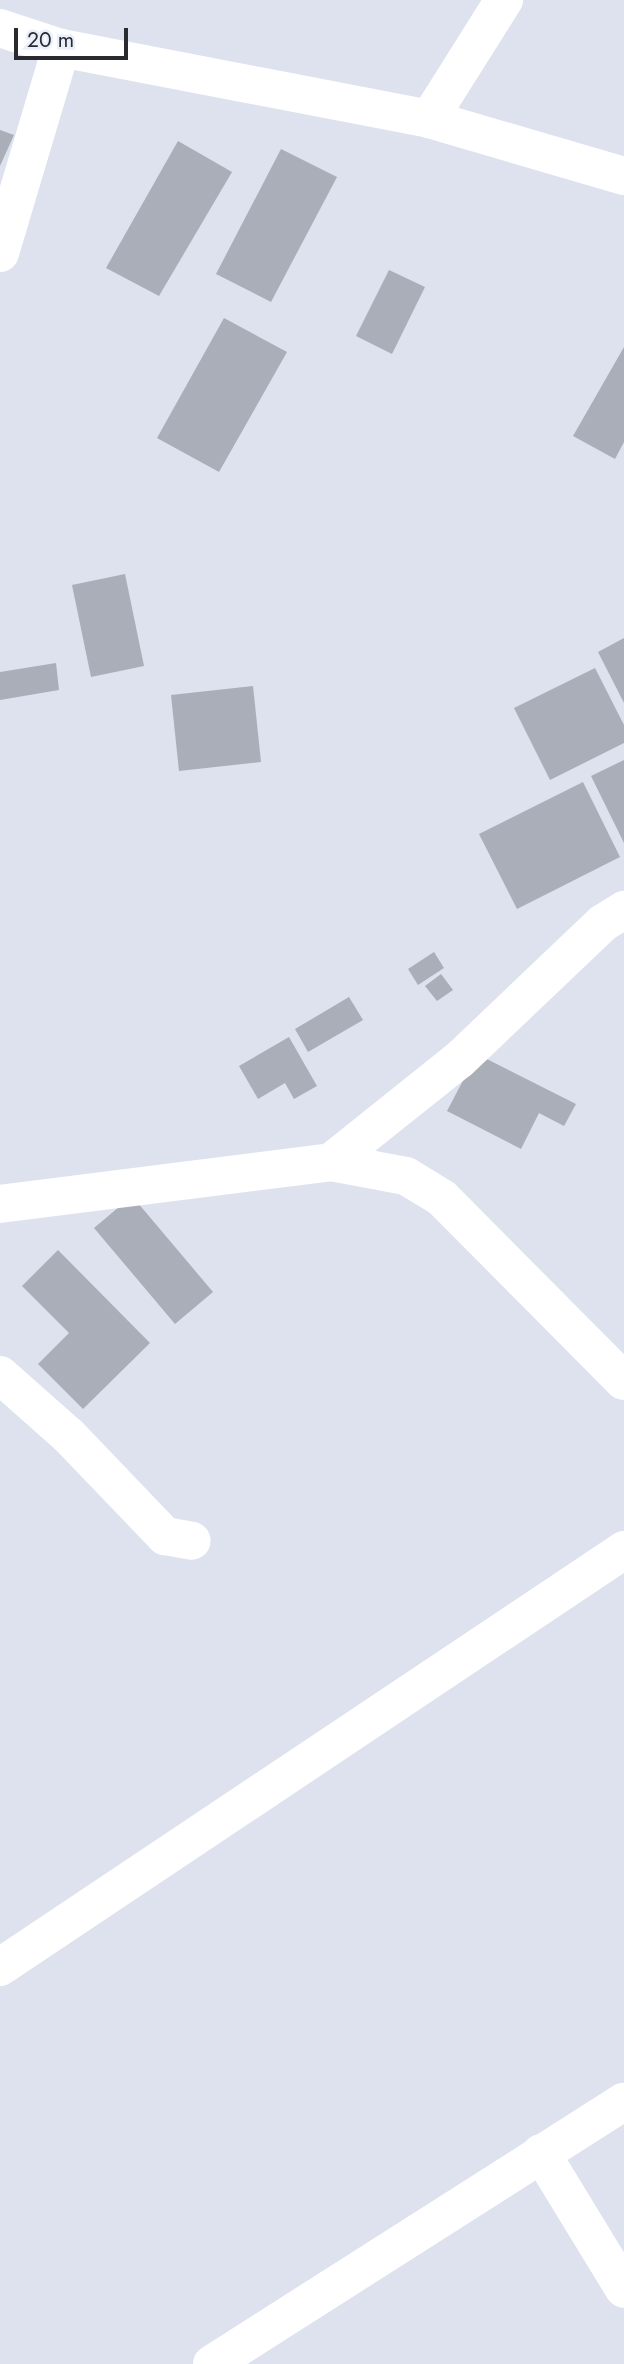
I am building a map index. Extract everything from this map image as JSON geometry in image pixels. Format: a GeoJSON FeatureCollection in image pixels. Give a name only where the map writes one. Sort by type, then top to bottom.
{"type":"FeatureCollection","features":[{"type":"Feature","properties":{"kind":"street"},"geometry":{"type":"LineString","coordinates":[[429,119],[504,0]]}},
{"type":"Feature","properties":{"kind":"street"},"geometry":{"type":"LineString","coordinates":[[0,28],[61,48],[429,119],[624,176]]}},
{"type":"Feature","properties":{"kind":"street"},"geometry":{"type":"LineString","coordinates":[[0,253],[61,48]]}},
{"type":"Feature","properties":{"kind":"street"},"geometry":{"type":"LineString","coordinates":[[331,1162],[459,1060],[603,923],[624,910]]}},
{"type":"Feature","properties":{"kind":"street"},"geometry":{"type":"LineString","coordinates":[[0,1204],[331,1162],[406,1176],[442,1198],[624,1381]]}},
{"type":"Feature","properties":{"kind":"street"},"geometry":{"type":"LineString","coordinates":[[0,1375],[69,1436],[165,1535],[192,1541]]}},
{"type":"Feature","properties":{"kind":"street"},"geometry":{"type":"LineString","coordinates":[[0,1968],[624,1550]]}},
{"type":"Feature","properties":{"kind":"street"},"geometry":{"type":"LineString","coordinates":[[212,2364],[624,2102]]}},
{"type":"Feature","properties":{"kind":"street"},"geometry":{"type":"LineString","coordinates":[[541,2153],[624,2289]]}},
{"type":"Feature","properties":{"kind":"building"},"geometry":{"type":"Polygon","coordinates":[[[0,130],[14,135],[0,166],[0,130]]]}},
{"type":"Feature","properties":{"kind":"building"},"geometry":{"type":"Polygon","coordinates":[[[178,141],[232,172],[159,296],[106,268],[178,141]]]}},
{"type":"Feature","properties":{"kind":"building"},"geometry":{"type":"Polygon","coordinates":[[[281,149],[337,177],[271,302],[216,274],[281,149]]]}},
{"type":"Feature","properties":{"kind":"building"},"geometry":{"type":"Polygon","coordinates":[[[389,270],[425,287],[392,354],[356,336],[389,270]]]}},
{"type":"Feature","properties":{"kind":"building"},"geometry":{"type":"Polygon","coordinates":[[[224,318],[287,352],[219,472],[157,438],[224,318]]]}},
{"type":"Feature","properties":{"kind":"building"},"geometry":{"type":"Polygon","coordinates":[[[624,347],[624,442],[615,459],[573,436],[624,347]]]}},
{"type":"Feature","properties":{"kind":"building"},"geometry":{"type":"Polygon","coordinates":[[[125,574],[144,666],[91,677],[72,585],[125,574]]]}},
{"type":"Feature","properties":{"kind":"building"},"geometry":{"type":"Polygon","coordinates":[[[624,638],[624,703],[598,652],[624,638]]]}},
{"type":"Feature","properties":{"kind":"building"},"geometry":{"type":"Polygon","coordinates":[[[56,663],[59,690],[0,700],[0,672],[56,663]]]}},
{"type":"Feature","properties":{"kind":"building"},"geometry":{"type":"Polygon","coordinates":[[[595,668],[624,725],[624,743],[550,780],[514,708],[595,668]]]}},
{"type":"Feature","properties":{"kind":"building"},"geometry":{"type":"Polygon","coordinates":[[[253,686],[261,762],[179,771],[171,695],[253,686]]]}},
{"type":"Feature","properties":{"kind":"building"},"geometry":{"type":"Polygon","coordinates":[[[624,760],[624,843],[591,776],[624,760]]]}},
{"type":"Feature","properties":{"kind":"building"},"geometry":{"type":"Polygon","coordinates":[[[583,782],[620,857],[517,909],[479,834],[583,782]]]}},
{"type":"Feature","properties":{"kind":"building"},"geometry":{"type":"Polygon","coordinates":[[[434,952],[444,968],[418,985],[408,969],[434,952]]]}},
{"type":"Feature","properties":{"kind":"building"},"geometry":{"type":"Polygon","coordinates":[[[441,974],[453,990],[437,1001],[425,986],[441,974]]]}},
{"type":"Feature","properties":{"kind":"building"},"geometry":{"type":"Polygon","coordinates":[[[349,997],[363,1020],[308,1052],[295,1029],[349,997]]]}},
{"type":"Feature","properties":{"kind":"building"},"geometry":{"type":"Polygon","coordinates":[[[289,1037],[317,1086],[294,1099],[285,1083],[258,1099],[239,1066],[289,1037]]]}},
{"type":"Feature","properties":{"kind":"building"},"geometry":{"type":"Polygon","coordinates":[[[477,1054],[576,1104],[564,1126],[539,1113],[521,1149],[447,1111],[477,1054]]]}},
{"type":"Feature","properties":{"kind":"building"},"geometry":{"type":"Polygon","coordinates":[[[132,1196],[213,1292],[175,1324],[94,1228],[132,1196]]]}},
{"type":"Feature","properties":{"kind":"building"},"geometry":{"type":"Polygon","coordinates":[[[58,1250],[150,1343],[83,1409],[38,1364],[69,1333],[22,1286],[58,1250]]]}}]}
